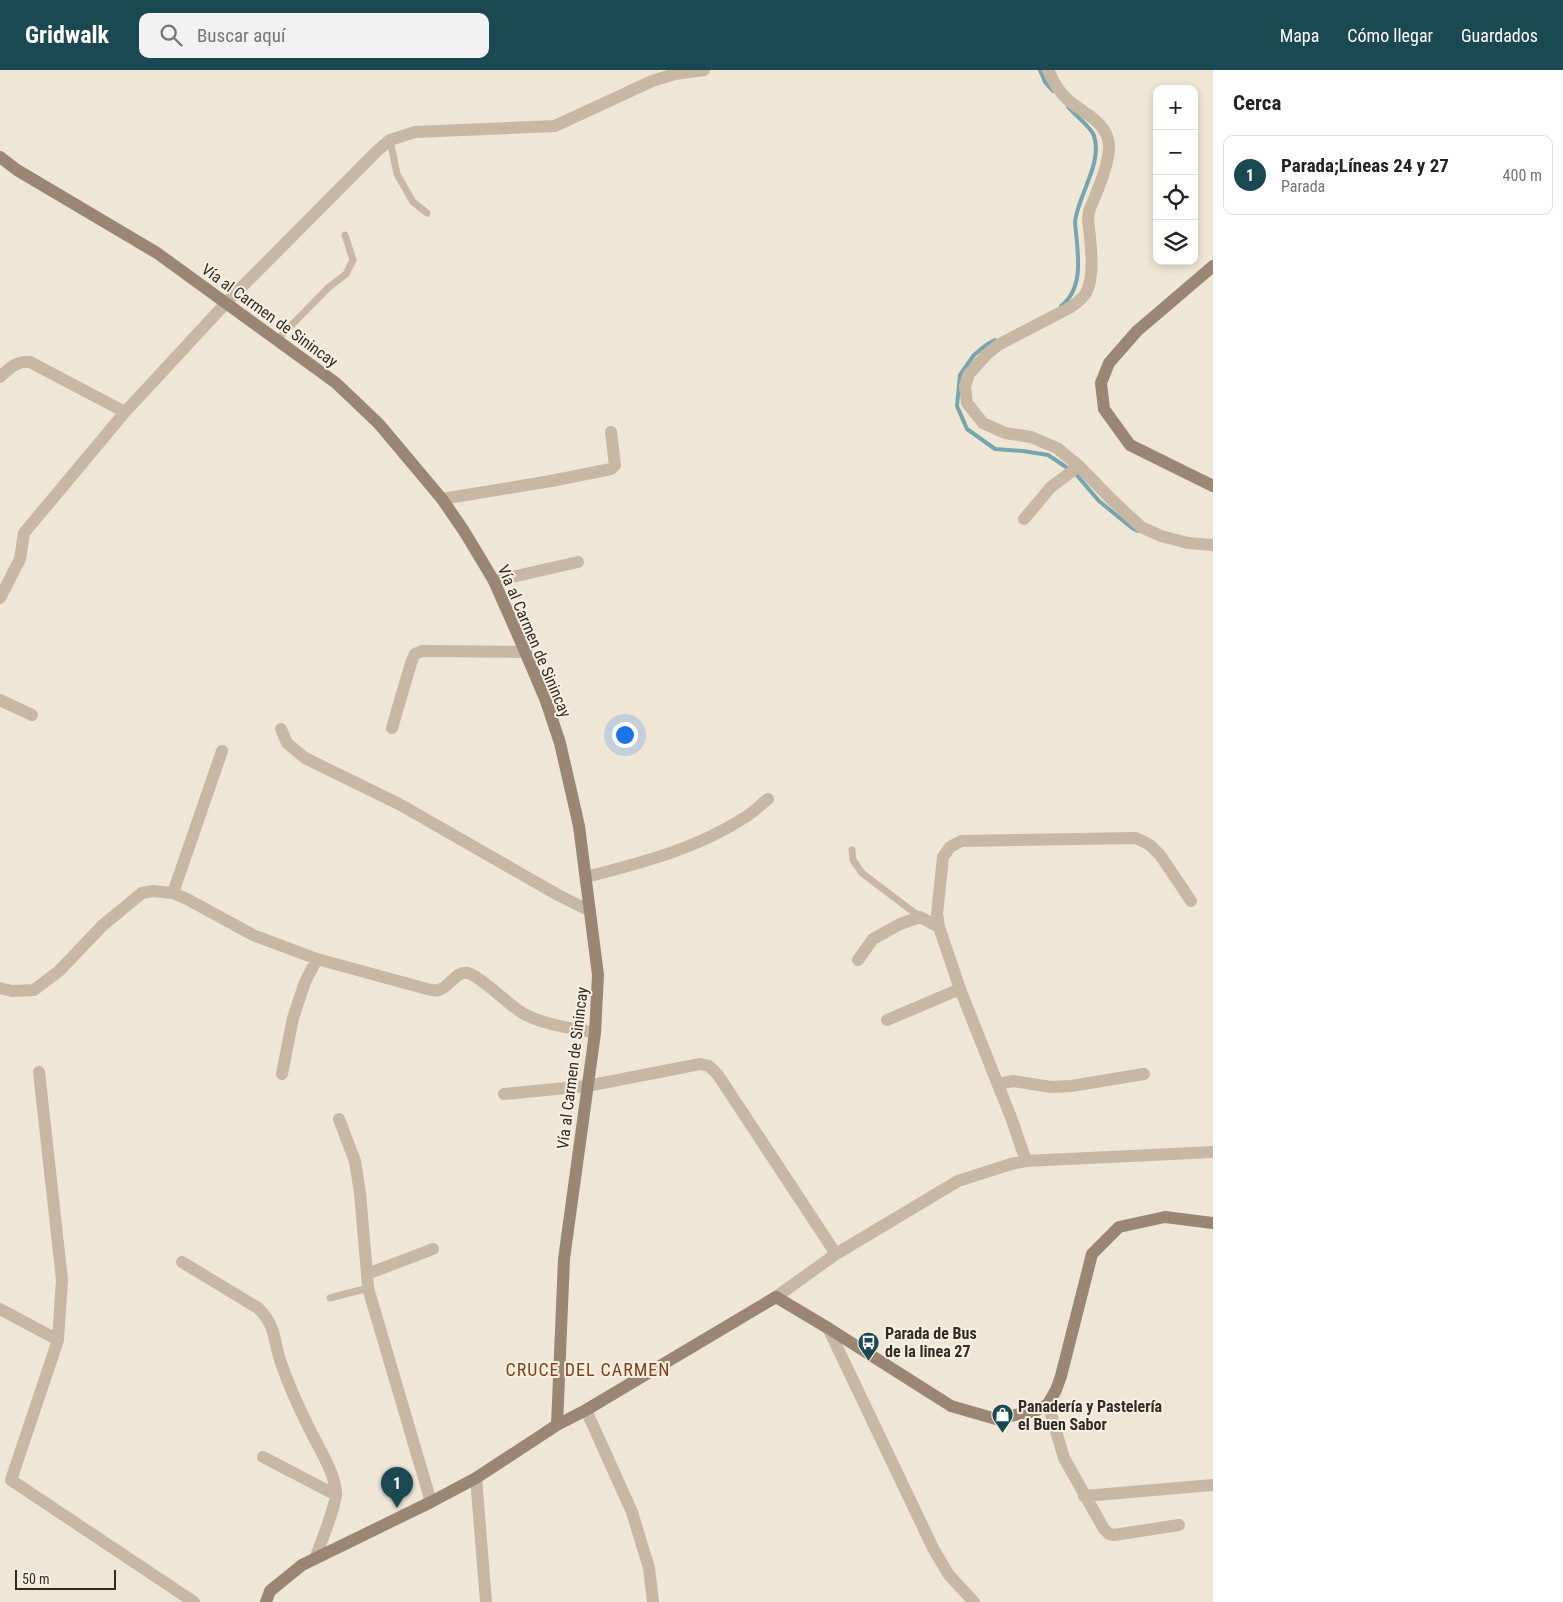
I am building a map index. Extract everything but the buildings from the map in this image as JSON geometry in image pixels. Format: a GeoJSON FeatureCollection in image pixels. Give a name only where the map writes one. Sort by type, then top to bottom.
{"type":"FeatureCollection","features":[{"type":"Feature","properties":{"kind":"street"},"geometry":{"type":"LineString","coordinates":[[0,598],[20,559],[24,533],[125,412],[226,303],[390,140],[415,132],[555,126],[652,80],[675,74],[704,70]]}},
{"type":"Feature","properties":{"kind":"street"},"geometry":{"type":"LineString","coordinates":[[1048,70],[1055,85],[1066,99],[1105,130],[1109,146],[1106,166],[1089,211],[1091,271],[1089,283],[1086,293],[1079,302],[998,345],[986,355],[969,374],[965,386],[968,403],[983,423],[1005,433],[1031,437],[1057,448],[1079,466],[1141,527],[1162,536],[1188,543],[1213,545]]}},
{"type":"Feature","properties":{"kind":"street","name":"Vía al Carmen de Sinincay"},"geometry":{"type":"LineString","coordinates":[[0,157],[17,170],[158,253],[336,383],[379,424],[442,499],[494,581],[526,652],[546,701],[560,743],[580,826],[598,975],[595,1033],[564,1259],[557,1425]]}},
{"type":"Feature","properties":{"kind":"street"},"geometry":{"type":"LineString","coordinates":[[1213,266],[1137,331],[1109,363],[1102,383],[1104,409],[1130,445],[1213,486]]}},
{"type":"Feature","properties":{"kind":"street"},"geometry":{"type":"LineString","coordinates":[[0,377],[15,364],[23,361],[30,362],[125,412]]}},
{"type":"Feature","properties":{"kind":"street"},"geometry":{"type":"LineString","coordinates":[[442,499],[552,481],[610,469],[615,465],[611,432]]}},
{"type":"Feature","properties":{"kind":"street"},"geometry":{"type":"LineString","coordinates":[[1024,519],[1051,487],[1079,466]]}},
{"type":"Feature","properties":{"kind":"street"},"geometry":{"type":"LineString","coordinates":[[494,581],[578,562]]}},
{"type":"Feature","properties":{"kind":"street"},"geometry":{"type":"LineString","coordinates":[[392,728],[415,654],[422,651],[526,652]]}},
{"type":"Feature","properties":{"kind":"street"},"geometry":{"type":"LineString","coordinates":[[0,700],[32,715]]}},
{"type":"Feature","properties":{"kind":"street"},"geometry":{"type":"LineString","coordinates":[[282,729],[287,743],[305,758],[399,804],[558,895],[590,911]]}},
{"type":"Feature","properties":{"kind":"street"},"geometry":{"type":"LineString","coordinates":[[172,893],[222,751]]}},
{"type":"Feature","properties":{"kind":"street"},"geometry":{"type":"LineString","coordinates":[[586,877],[676,852],[714,836],[746,817],[768,799]]}},
{"type":"Feature","properties":{"kind":"street"},"geometry":{"type":"LineString","coordinates":[[1026,1161],[1012,1120],[960,989],[939,927],[937,914],[943,857],[950,847],[961,842],[1136,838],[1150,845],[1160,855],[1191,901]]}},
{"type":"Feature","properties":{"kind":"street"},"geometry":{"type":"LineString","coordinates":[[0,988],[12,991],[34,990],[60,972],[103,925],[142,893],[153,891],[172,893],[187,899],[253,935],[317,959],[431,990],[439,990],[458,974],[468,973],[523,1014],[540,1021],[595,1033]]}},
{"type":"Feature","properties":{"kind":"street"},"geometry":{"type":"LineString","coordinates":[[858,960],[873,939],[900,924],[920,917],[939,927]]}},
{"type":"Feature","properties":{"kind":"street"},"geometry":{"type":"LineString","coordinates":[[282,1074],[293,1018],[305,982],[317,959]]}},
{"type":"Feature","properties":{"kind":"street"},"geometry":{"type":"LineString","coordinates":[[887,1020],[960,989]]}},
{"type":"Feature","properties":{"kind":"street"},"geometry":{"type":"LineString","coordinates":[[504,1094],[588,1086],[700,1064],[709,1066],[718,1074],[836,1254]]}},
{"type":"Feature","properties":{"kind":"street"},"geometry":{"type":"LineString","coordinates":[[39,1072],[62,1280],[58,1340],[6,1481],[194,1602]]}},
{"type":"Feature","properties":{"kind":"street"},"geometry":{"type":"LineString","coordinates":[[998,1084],[1013,1082],[1046,1086],[1071,1086],[1144,1074]]}},
{"type":"Feature","properties":{"kind":"street"},"geometry":{"type":"LineString","coordinates":[[339,1119],[356,1161],[368,1288],[430,1502]]}},
{"type":"Feature","properties":{"kind":"street"},"geometry":{"type":"LineString","coordinates":[[266,1602],[270,1591],[302,1565],[476,1478],[557,1425],[586,1410],[776,1297],[836,1254],[958,1182],[1010,1164],[1026,1161],[1213,1152]]}},
{"type":"Feature","properties":{"kind":"street"},"geometry":{"type":"LineString","coordinates":[[776,1297],[951,1406],[996,1419],[1035,1411],[1048,1404],[1061,1376],[1092,1254],[1119,1227],[1165,1217],[1213,1223]]}},
{"type":"Feature","properties":{"kind":"street"},"geometry":{"type":"LineString","coordinates":[[367,1274],[432,1250]]}},
{"type":"Feature","properties":{"kind":"street"},"geometry":{"type":"LineString","coordinates":[[182,1262],[258,1308],[267,1317],[273,1329],[277,1352],[294,1399],[334,1480],[336,1495],[315,1559]]}},
{"type":"Feature","properties":{"kind":"street"},"geometry":{"type":"LineString","coordinates":[[0,1309],[58,1340]]}},
{"type":"Feature","properties":{"kind":"street"},"geometry":{"type":"LineString","coordinates":[[828,1328],[934,1550],[949,1575],[974,1602]]}},
{"type":"Feature","properties":{"kind":"street"},"geometry":{"type":"LineString","coordinates":[[1048,1404],[1064,1458],[1084,1496],[1109,1534],[1114,1535],[1179,1524]]}},
{"type":"Feature","properties":{"kind":"street"},"geometry":{"type":"LineString","coordinates":[[586,1410],[632,1512],[649,1568],[653,1602]]}},
{"type":"Feature","properties":{"kind":"street"},"geometry":{"type":"LineString","coordinates":[[263,1457],[336,1495]]}},
{"type":"Feature","properties":{"kind":"street"},"geometry":{"type":"LineString","coordinates":[[476,1478],[486,1602]]}},
{"type":"Feature","properties":{"kind":"street"},"geometry":{"type":"LineString","coordinates":[[1084,1496],[1213,1485]]}},
{"type":"Feature","properties":{"kind":"lane"},"geometry":{"type":"LineString","coordinates":[[390,140],[397,174],[413,202],[427,213]]}},
{"type":"Feature","properties":{"kind":"lane"},"geometry":{"type":"LineString","coordinates":[[277,340],[329,286],[346,274],[352,260],[345,235]]}},
{"type":"Feature","properties":{"kind":"lane"},"geometry":{"type":"LineString","coordinates":[[852,850],[853,860],[862,872],[920,917]]}},
{"type":"Feature","properties":{"kind":"lane"},"geometry":{"type":"LineString","coordinates":[[330,1298],[368,1288]]}},
{"type":"Feature","properties":{"kind":"waterway"},"geometry":{"type":"LineString","coordinates":[[1040,70],[1045,82],[1053,91]]}},
{"type":"Feature","properties":{"kind":"waterway"},"geometry":{"type":"LineString","coordinates":[[1061,306],[1069,298],[1077,278],[1078,255],[1075,222],[1080,201],[1093,168],[1096,146],[1093,133],[1068,107]]}},
{"type":"Feature","properties":{"kind":"waterway"},"geometry":{"type":"LineString","coordinates":[[995,340],[974,355],[960,375],[957,406],[967,429],[995,449],[1048,455],[1069,469]]}},
{"type":"Feature","properties":{"kind":"waterway"},"geometry":{"type":"LineString","coordinates":[[1075,473],[1099,501],[1138,531]]}},
{"type":"Feature","properties":{"kind":"place","name":"Parada de Bus de la linea 27"},"geometry":{"type":"Point","coordinates":[869,1361]}},
{"type":"Feature","properties":{"kind":"place","name":"Panadería y Pastelería el Buen Sabor"},"geometry":{"type":"Point","coordinates":[1002,1434]}},
{"type":"Feature","properties":{"kind":"place","name":"Parada;Líneas 24 y 27"},"geometry":{"type":"Point","coordinates":[397,1508]}},
{"type":"Feature","properties":{"kind":"district","name":"CRUCE DEL CARMEN"},"geometry":{"type":"Point","coordinates":[588,1370]}}]}
